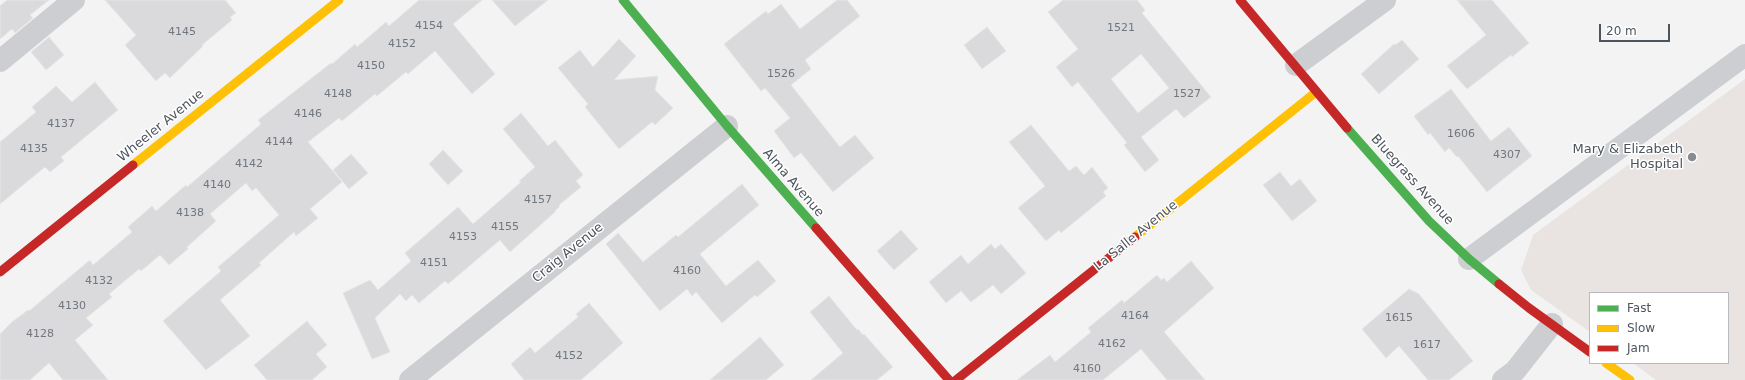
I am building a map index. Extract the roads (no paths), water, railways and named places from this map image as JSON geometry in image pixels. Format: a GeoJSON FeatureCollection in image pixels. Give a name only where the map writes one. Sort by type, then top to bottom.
{"type":"FeatureCollection","features":[{"type":"Feature","properties":{"kind":"street"},"geometry":{"type":"LineString","coordinates":[[0,61],[74,0]]}},
{"type":"Feature","properties":{"kind":"street","name":"Wheeler Avenue"},"geometry":{"type":"LineString","coordinates":[[0,272],[339,0]]}},
{"type":"Feature","properties":{"kind":"street","name":"Alma Avenue"},"geometry":{"type":"LineString","coordinates":[[623,0],[727,126],[948,380]]}},
{"type":"Feature","properties":{"kind":"street","name":"Bluegrass Avenue"},"geometry":{"type":"LineString","coordinates":[[1240,0],[1296,65],[1316,92],[1429,221],[1469,259],[1529,308],[1589,351]]}},
{"type":"Feature","properties":{"kind":"street"},"geometry":{"type":"LineString","coordinates":[[1296,65],[1385,0]]}},
{"type":"Feature","properties":{"kind":"street"},"geometry":{"type":"LineString","coordinates":[[1469,259],[1745,55]]}},
{"type":"Feature","properties":{"kind":"street","name":"La Salle Avenue"},"geometry":{"type":"LineString","coordinates":[[956,380],[1316,92]]}},
{"type":"Feature","properties":{"kind":"street","name":"Craig Avenue"},"geometry":{"type":"LineString","coordinates":[[410,380],[727,126]]}},
{"type":"Feature","properties":{"kind":"street"},"geometry":{"type":"LineString","coordinates":[[1512,377],[1552,324]]}},
{"type":"Feature","properties":{"kind":"street"},"geometry":{"type":"LineString","coordinates":[[1607,364],[1630,380]]}},
{"type":"Feature","properties":{"kind":"place","name":"Mary & Elizabeth Hospital"},"geometry":{"type":"Point","coordinates":[1692,157]}}]}
